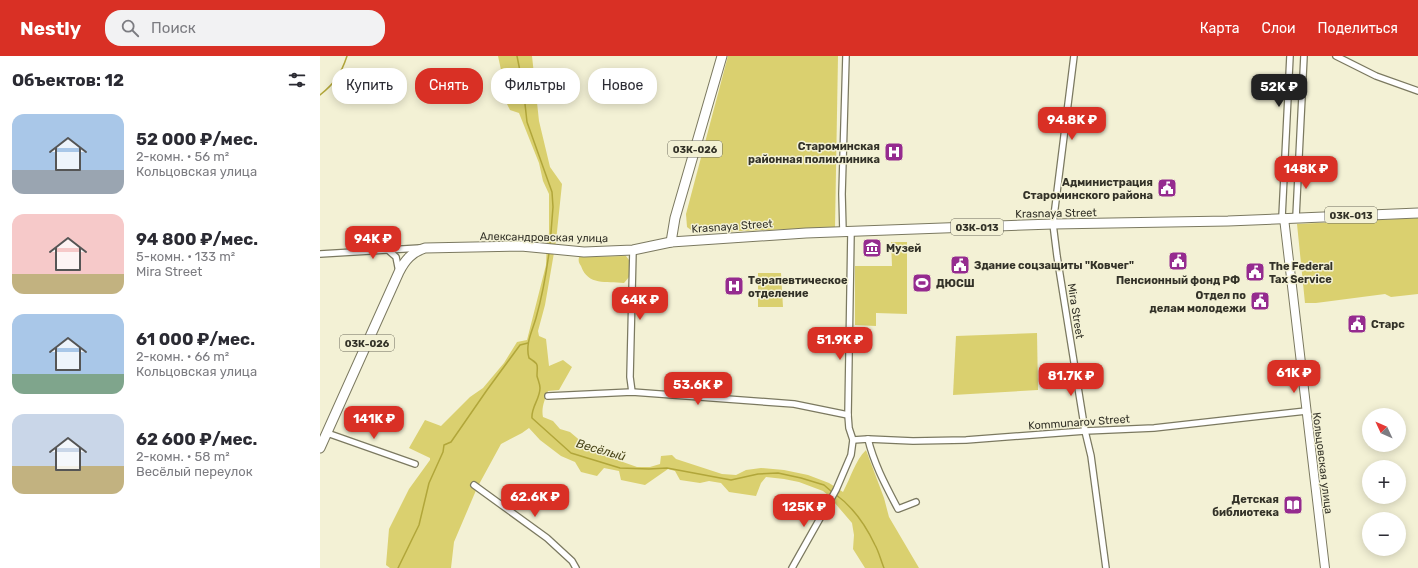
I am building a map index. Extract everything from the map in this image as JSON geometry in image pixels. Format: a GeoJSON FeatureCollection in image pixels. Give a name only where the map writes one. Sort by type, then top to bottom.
{"type":"FeatureCollection","features":[{"type":"Feature","properties":{"kind":"main road","name":"03К-026"},"geometry":{"type":"LineString","coordinates":[[671,242],[675,218],[722,56]]}},
{"type":"Feature","properties":{"kind":"main road","name":"Krasnaya Street"},"geometry":{"type":"LineString","coordinates":[[671,242],[847,232],[1053,224],[1228,221],[1418,213]]}},
{"type":"Feature","properties":{"kind":"main road","name":"Кольцовская улица"},"geometry":{"type":"LineString","coordinates":[[1283,218],[1325,568]]}},
{"type":"Feature","properties":{"kind":"main road","name":"Александровская улица"},"geometry":{"type":"LineString","coordinates":[[425,248],[521,246],[584,252],[633,250],[671,242]]}},
{"type":"Feature","properties":{"kind":"main road","name":"03К-026"},"geometry":{"type":"LineString","coordinates":[[320,448],[324,436],[399,272],[410,256],[425,248]]}},
{"type":"Feature","properties":{"kind":"street"},"geometry":{"type":"LineString","coordinates":[[792,568],[836,490],[851,455],[853,440],[849,428],[848,415],[847,232],[842,194],[846,56]]}},
{"type":"Feature","properties":{"kind":"street","name":"Mira Street"},"geometry":{"type":"LineString","coordinates":[[1074,56],[1053,224],[1085,431],[1091,456],[1106,568]]}},
{"type":"Feature","properties":{"kind":"street","name":"Кольцовская улица"},"geometry":{"type":"LineString","coordinates":[[1283,218],[1290,56]]}},
{"type":"Feature","properties":{"kind":"street"},"geometry":{"type":"LineString","coordinates":[[1296,217],[1304,56]]}},
{"type":"Feature","properties":{"kind":"street"},"geometry":{"type":"LineString","coordinates":[[1336,56],[1376,76],[1418,91]]}},
{"type":"Feature","properties":{"kind":"street"},"geometry":{"type":"LineString","coordinates":[[1285,162],[1299,162]]}},
{"type":"Feature","properties":{"kind":"street","name":"Александровская улица"},"geometry":{"type":"LineString","coordinates":[[320,254],[425,248]]}},
{"type":"Feature","properties":{"kind":"street"},"geometry":{"type":"LineString","coordinates":[[388,250],[396,257],[399,272]]}},
{"type":"Feature","properties":{"kind":"street"},"geometry":{"type":"LineString","coordinates":[[632,392],[630,377],[633,250]]}},
{"type":"Feature","properties":{"kind":"street"},"geometry":{"type":"LineString","coordinates":[[548,396],[632,392],[794,404],[848,415]]}},
{"type":"Feature","properties":{"kind":"street","name":"Kommunarov Street"},"geometry":{"type":"LineString","coordinates":[[853,440],[959,441],[1085,431],[1162,427],[1306,410]]}},
{"type":"Feature","properties":{"kind":"street"},"geometry":{"type":"LineString","coordinates":[[324,436],[415,464]]}},
{"type":"Feature","properties":{"kind":"street"},"geometry":{"type":"LineString","coordinates":[[868,439],[872,457],[898,509],[916,502]]}},
{"type":"Feature","properties":{"kind":"street"},"geometry":{"type":"LineString","coordinates":[[474,485],[547,538],[572,561],[576,568]]}},
{"type":"Feature","properties":{"kind":"shaded area"},"geometry":{"type":"Polygon","coordinates":[[[498,56],[532,56],[533,68],[501,68],[498,56]]]}},
{"type":"Feature","properties":{"kind":"shaded area"},"geometry":{"type":"Polygon","coordinates":[[[728,56],[838,56],[835,227],[695,233],[687,227],[686,214],[728,56]]]}},
{"type":"Feature","properties":{"kind":"shaded area"},"geometry":{"type":"Polygon","coordinates":[[[507,104],[537,104],[539,121],[550,167],[562,184],[556,241],[545,305],[538,331],[539,336],[546,339],[549,366],[563,360],[572,367],[559,390],[548,391],[543,407],[543,417],[553,421],[560,429],[570,432],[583,443],[599,449],[606,456],[637,467],[650,467],[660,464],[661,456],[672,455],[676,459],[722,474],[736,475],[746,470],[761,468],[784,470],[808,475],[829,483],[843,492],[856,464],[866,450],[884,498],[889,517],[919,568],[865,568],[853,549],[854,535],[852,523],[823,491],[799,482],[766,477],[761,483],[756,496],[729,492],[721,483],[709,481],[700,483],[680,480],[675,471],[668,469],[645,485],[621,480],[619,471],[604,468],[597,476],[581,472],[575,462],[561,456],[540,440],[529,428],[501,444],[477,488],[454,542],[451,568],[390,568],[386,565],[389,529],[409,489],[430,460],[430,458],[409,448],[425,420],[441,426],[470,397],[483,388],[504,363],[517,342],[527,340],[546,265],[547,239],[549,233],[549,194],[543,181],[539,163],[519,113],[510,110],[507,104]]]}},
{"type":"Feature","properties":{"kind":"shaded area"},"geometry":{"type":"Polygon","coordinates":[[[1418,218],[1418,294],[1391,297],[1385,294],[1316,303],[1305,303],[1297,224],[1418,218]]]}},
{"type":"Feature","properties":{"kind":"shaded area"},"geometry":{"type":"Polygon","coordinates":[[[891,242],[907,242],[907,314],[876,313],[876,326],[855,325],[855,266],[892,266],[891,242]]]}},
{"type":"Feature","properties":{"kind":"shaded area"},"geometry":{"type":"Polygon","coordinates":[[[626,256],[629,260],[629,277],[624,283],[593,280],[588,277],[579,263],[579,257],[626,256]]]}},
{"type":"Feature","properties":{"kind":"shaded area"},"geometry":{"type":"Polygon","coordinates":[[[758,273],[781,273],[783,307],[758,307],[758,273]]]}},
{"type":"Feature","properties":{"kind":"shaded area"},"geometry":{"type":"Polygon","coordinates":[[[1037,333],[1038,390],[953,395],[956,336],[1037,333]]]}},
{"type":"Feature","properties":{"kind":"waterway"},"geometry":{"type":"LineString","coordinates":[[320,95],[337,78],[347,56]]}},
{"type":"Feature","properties":{"kind":"waterway","name":"Весёлый"},"geometry":{"type":"LineString","coordinates":[[517,56],[523,86],[527,122],[552,192],[553,207],[550,245]]}},
{"type":"Feature","properties":{"kind":"waterway","name":"Весёлый"},"geometry":{"type":"LineString","coordinates":[[549,253],[542,294],[528,348],[529,358],[537,365],[537,376],[540,386],[540,392],[533,410],[532,418],[571,453],[620,468],[667,468],[731,480],[758,474],[778,473],[824,485],[832,492]]}},
{"type":"Feature","properties":{"kind":"waterway"},"geometry":{"type":"LineString","coordinates":[[398,568],[419,525],[429,483],[443,452],[444,445],[451,442],[520,345],[528,343]]}},
{"type":"Feature","properties":{"kind":"waterway","name":"Весёлый"},"geometry":{"type":"LineString","coordinates":[[835,494],[853,510],[863,524],[876,548],[884,568]]}},
{"type":"Feature","properties":{"kind":"place","name":"Староминская районная поликлиника"},"geometry":{"type":"Point","coordinates":[894,152]}},
{"type":"Feature","properties":{"kind":"place","name":"Администрация Староминского района"},"geometry":{"type":"Point","coordinates":[1167,188]}},
{"type":"Feature","properties":{"kind":"place","name":"Музей"},"geometry":{"type":"Point","coordinates":[872,248]}},
{"type":"Feature","properties":{"kind":"place","name":"Пенсионный фонд РФ"},"geometry":{"type":"Point","coordinates":[1178,261]}},
{"type":"Feature","properties":{"kind":"place","name":"Здание соцзащиты \"Ковчег\""},"geometry":{"type":"Point","coordinates":[960,265]}},
{"type":"Feature","properties":{"kind":"place","name":"The Federal Tax Service"},"geometry":{"type":"Point","coordinates":[1255,272]}},
{"type":"Feature","properties":{"kind":"place","name":"ДЮСШ"},"geometry":{"type":"Point","coordinates":[922,283]}},
{"type":"Feature","properties":{"kind":"place","name":"Терапевтическое отделение"},"geometry":{"type":"Point","coordinates":[734,286]}},
{"type":"Feature","properties":{"kind":"place","name":"Отдел по делам молодежи"},"geometry":{"type":"Point","coordinates":[1260,301]}},
{"type":"Feature","properties":{"kind":"place","name":"Старс"},"geometry":{"type":"Point","coordinates":[1357,324]}},
{"type":"Feature","properties":{"kind":"place","name":"Детская библиотека"},"geometry":{"type":"Point","coordinates":[1293,505]}}]}
